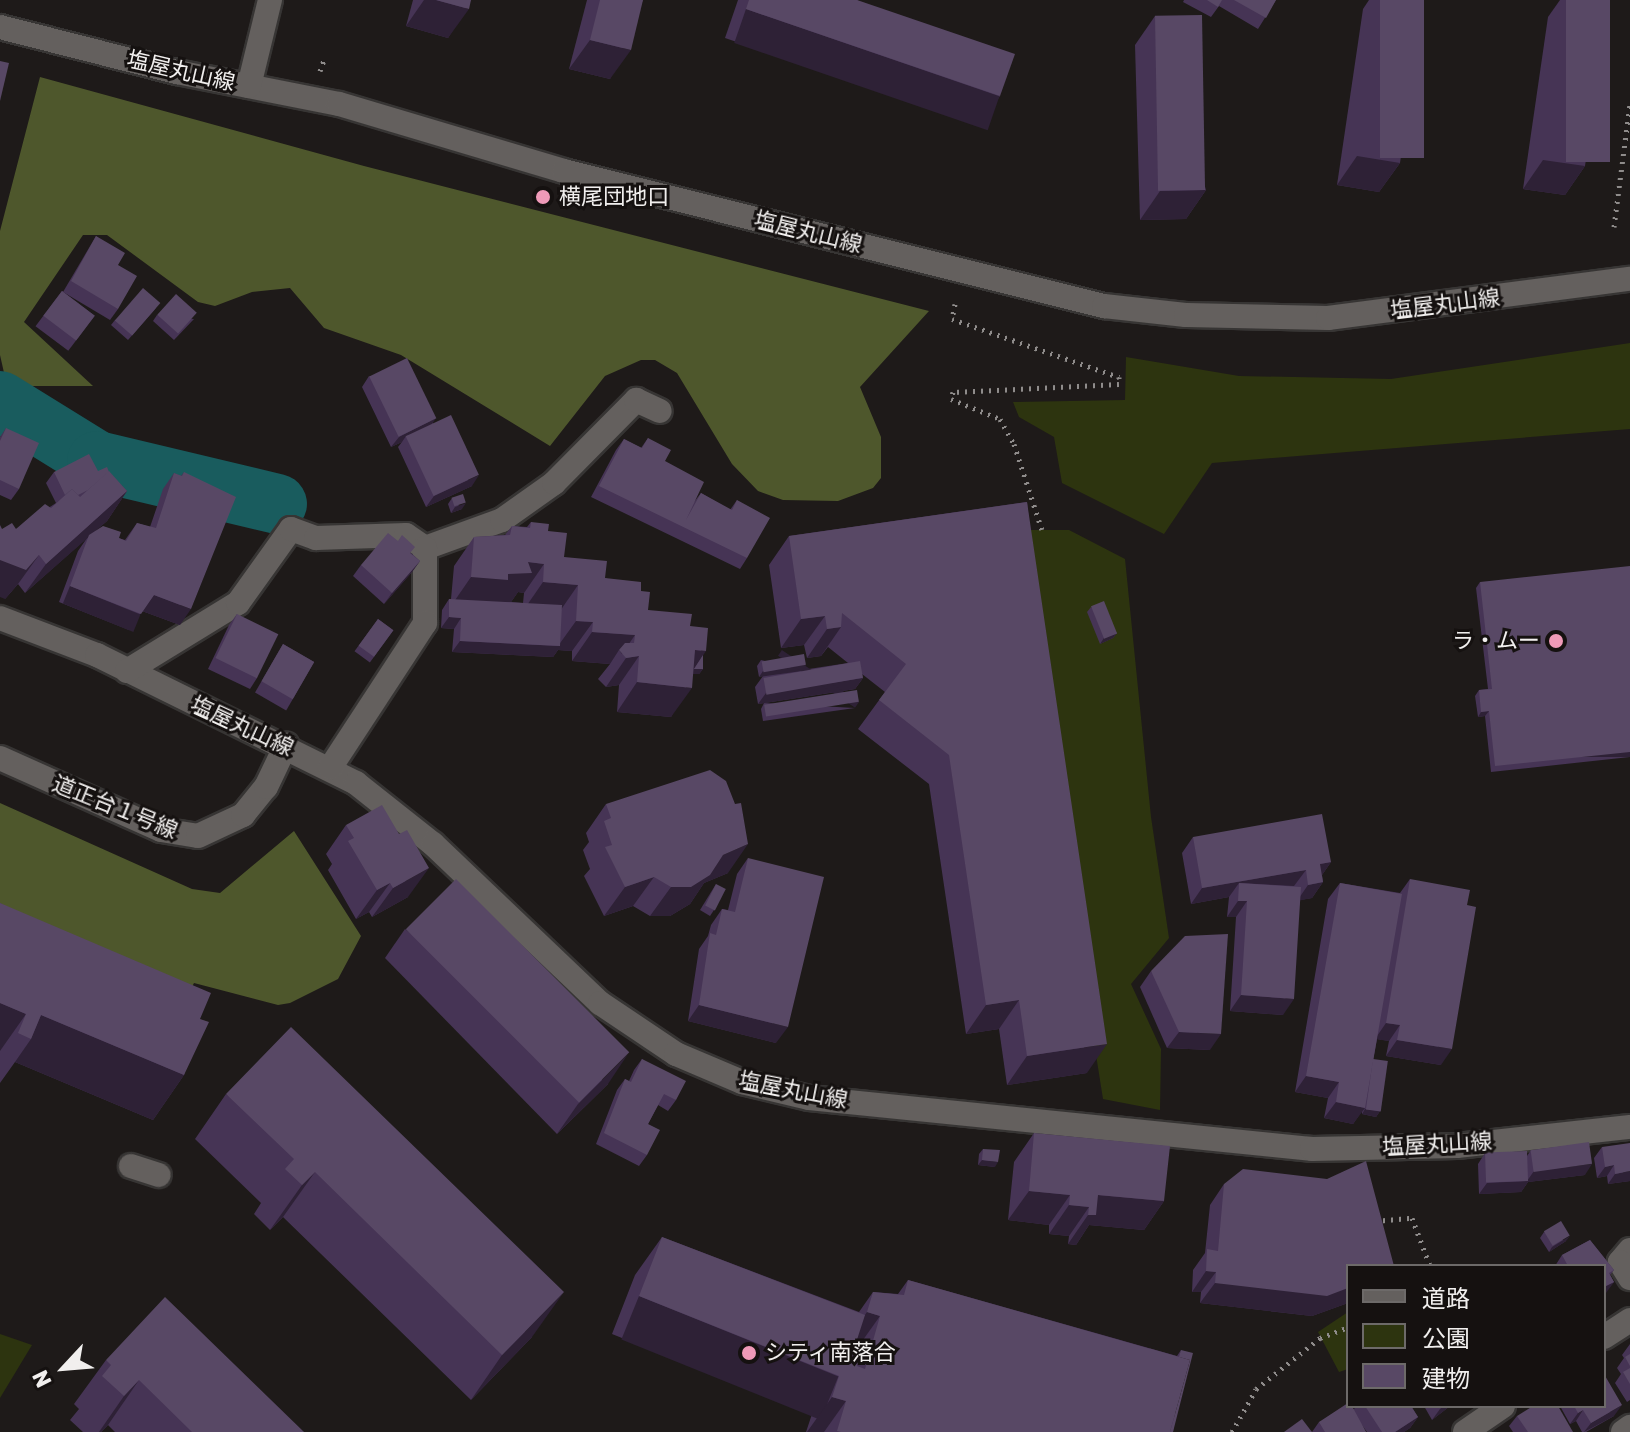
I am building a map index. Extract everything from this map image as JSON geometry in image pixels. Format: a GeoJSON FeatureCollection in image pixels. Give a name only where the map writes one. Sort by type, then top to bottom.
{"type":"FeatureCollection","features":[{"type":"Feature","properties":{"kind":"street"},"geometry":{"type":"LineString","coordinates":[[249,86],[270,0]]}},
{"type":"Feature","properties":{"kind":"street","name":"塩屋丸山線"},"geometry":{"type":"LineString","coordinates":[[0,27],[339,104],[564,171],[1104,306],[1176,315],[1328,318],[1630,279]]}},
{"type":"Feature","properties":{"kind":"street"},"geometry":{"type":"LineString","coordinates":[[425,548],[502,520],[554,483],[636,400],[660,411]]}},
{"type":"Feature","properties":{"kind":"street"},"geometry":{"type":"LineString","coordinates":[[127,671],[238,603],[291,529],[316,538],[406,535],[425,548]]}},
{"type":"Feature","properties":{"kind":"street"},"geometry":{"type":"LineString","coordinates":[[330,768],[425,623],[425,548]]}},
{"type":"Feature","properties":{"kind":"street","name":"塩屋丸山線"},"geometry":{"type":"LineString","coordinates":[[0,618],[127,671],[330,768],[405,819],[624,1022],[676,1054],[742,1082],[809,1098],[1312,1149],[1457,1146],[1630,1127]]}},
{"type":"Feature","properties":{"kind":"street","name":"道正台１号線"},"geometry":{"type":"LineString","coordinates":[[0,758],[161,830],[198,836],[243,815],[266,787],[286,745]]}},
{"type":"Feature","properties":{"kind":"street"},"geometry":{"type":"LineString","coordinates":[[131,1166],[159,1175]]}},
{"type":"Feature","properties":{"kind":"street"},"geometry":{"type":"LineString","coordinates":[[1630,1250],[1620,1262],[1630,1278]]}},
{"type":"Feature","properties":{"kind":"street"},"geometry":{"type":"LineString","coordinates":[[1606,1336],[1630,1320]]}},
{"type":"Feature","properties":{"kind":"street"},"geometry":{"type":"LineString","coordinates":[[1465,1432],[1500,1408]]}},
{"type":"Feature","properties":{"kind":"street"},"geometry":{"type":"LineString","coordinates":[[1623,1432],[1630,1427]]}},
{"type":"Feature","properties":{"kind":"path"},"geometry":{"type":"LineString","coordinates":[[320,71],[324,60]]}},
{"type":"Feature","properties":{"kind":"path"},"geometry":{"type":"LineString","coordinates":[[1614,227],[1630,103]]}},
{"type":"Feature","properties":{"kind":"path"},"geometry":{"type":"LineString","coordinates":[[955,304],[952,319],[1119,377],[1119,384],[953,392],[951,399],[1000,419],[1014,444],[1042,530]]}},
{"type":"Feature","properties":{"kind":"path"},"geometry":{"type":"LineString","coordinates":[[1368,1208],[1368,1221],[1412,1218],[1429,1264]]}},
{"type":"Feature","properties":{"kind":"path"},"geometry":{"type":"LineString","coordinates":[[1232,1432],[1256,1389],[1320,1338],[1346,1328]]}},
{"type":"Feature","properties":{"kind":"green space"},"geometry":{"type":"Polygon","coordinates":[[[40,77],[364,166],[929,311],[860,387],[881,437],[881,478],[873,488],[838,501],[783,500],[758,491],[732,464],[677,373],[655,360],[641,360],[605,376],[550,446],[401,355],[324,328],[290,288],[252,292],[215,306],[198,302],[107,235],[83,235],[24,322],[93,386],[7,386],[0,355],[0,231],[40,77]]]}},
{"type":"Feature","properties":{"kind":"green space"},"geometry":{"type":"Polygon","coordinates":[[[1630,343],[1630,429],[1212,463],[1164,534],[1062,483],[1054,437],[1019,417],[1013,402],[1125,400],[1126,357],[1239,376],[1391,379],[1630,343]]]}},
{"type":"Feature","properties":{"kind":"green space"},"geometry":{"type":"Polygon","coordinates":[[[1013,530],[1069,530],[1125,559],[1151,817],[1169,938],[1131,984],[1161,1049],[1160,1110],[1103,1099],[1013,530]]]}},
{"type":"Feature","properties":{"kind":"green space"},"geometry":{"type":"Polygon","coordinates":[[[0,803],[192,889],[220,893],[294,831],[361,936],[338,979],[290,1003],[278,1005],[194,983],[181,1008],[0,935],[0,803]]]}},
{"type":"Feature","properties":{"kind":"green space"},"geometry":{"type":"Polygon","coordinates":[[[1346,1313],[1346,1370],[1339,1372],[1318,1332],[1346,1313]]]}},
{"type":"Feature","properties":{"kind":"green space"},"geometry":{"type":"Polygon","coordinates":[[[0,1334],[32,1345],[0,1398],[0,1334]]]}},
{"type":"Feature","properties":{"kind":"building"},"geometry":{"type":"Polygon","coordinates":[[[436,0],[471,0],[469,9],[436,0]]]}},
{"type":"Feature","properties":{"kind":"building"},"geometry":{"type":"Polygon","coordinates":[[[600,0],[643,0],[631,50],[590,40],[600,0]]]}},
{"type":"Feature","properties":{"kind":"building"},"geometry":{"type":"Polygon","coordinates":[[[749,0],[857,0],[1015,54],[1000,96],[746,9],[749,0]]]}},
{"type":"Feature","properties":{"kind":"building"},"geometry":{"type":"Polygon","coordinates":[[[1207,0],[1222,0],[1218,7],[1207,0]]]}},
{"type":"Feature","properties":{"kind":"building"},"geometry":{"type":"Polygon","coordinates":[[[1234,0],[1276,0],[1266,18],[1234,0]]]}},
{"type":"Feature","properties":{"kind":"building"},"geometry":{"type":"Polygon","coordinates":[[[1380,0],[1424,0],[1424,158],[1380,158],[1380,0]]]}},
{"type":"Feature","properties":{"kind":"building"},"geometry":{"type":"Polygon","coordinates":[[[1566,0],[1610,0],[1610,162],[1566,162],[1566,0]]]}},
{"type":"Feature","properties":{"kind":"building"},"geometry":{"type":"Polygon","coordinates":[[[1202,15],[1205,190],[1158,191],[1155,16],[1202,15]]]}},
{"type":"Feature","properties":{"kind":"building"},"geometry":{"type":"Polygon","coordinates":[[[0,61],[9,63],[0,101],[0,61]]]}},
{"type":"Feature","properties":{"kind":"building"},"geometry":{"type":"Polygon","coordinates":[[[96,236],[125,253],[118,265],[137,276],[118,309],[71,281],[96,236]]]}},
{"type":"Feature","properties":{"kind":"building"},"geometry":{"type":"Polygon","coordinates":[[[143,288],[160,303],[132,336],[115,320],[143,288]]]}},
{"type":"Feature","properties":{"kind":"building"},"geometry":{"type":"Polygon","coordinates":[[[62,291],[95,316],[76,340],[43,316],[62,291]]]}},
{"type":"Feature","properties":{"kind":"building"},"geometry":{"type":"Polygon","coordinates":[[[176,294],[197,313],[178,334],[157,315],[176,294]]]}},
{"type":"Feature","properties":{"kind":"building"},"geometry":{"type":"Polygon","coordinates":[[[407,358],[436,418],[399,437],[369,376],[407,358]]]}},
{"type":"Feature","properties":{"kind":"building"},"geometry":{"type":"Polygon","coordinates":[[[451,415],[479,475],[434,496],[406,436],[451,415]]]}},
{"type":"Feature","properties":{"kind":"building"},"geometry":{"type":"Polygon","coordinates":[[[6,428],[39,443],[19,489],[0,480],[0,441],[6,428]]]}},
{"type":"Feature","properties":{"kind":"building"},"geometry":{"type":"Polygon","coordinates":[[[648,438],[671,450],[665,461],[704,482],[686,520],[701,493],[732,510],[737,500],[770,518],[747,558],[599,486],[624,439],[642,448],[648,438]]]}},
{"type":"Feature","properties":{"kind":"building"},"geometry":{"type":"Polygon","coordinates":[[[89,454],[98,471],[107,467],[109,472],[88,490],[78,495],[72,489],[65,495],[54,472],[89,454]]]}},
{"type":"Feature","properties":{"kind":"building"},"geometry":{"type":"Polygon","coordinates":[[[109,471],[127,491],[46,564],[39,555],[26,570],[0,560],[0,525],[2,529],[12,523],[16,529],[45,504],[51,508],[72,489],[80,497],[109,471]]]}},
{"type":"Feature","properties":{"kind":"building"},"geometry":{"type":"Polygon","coordinates":[[[184,472],[236,497],[191,609],[154,595],[141,614],[70,586],[89,535],[103,526],[121,532],[119,538],[126,541],[137,523],[156,528],[174,473],[182,476],[184,472]]]}},
{"type":"Feature","properties":{"kind":"building"},"geometry":{"type":"Polygon","coordinates":[[[463,494],[466,503],[454,506],[452,498],[463,494]]]}},
{"type":"Feature","properties":{"kind":"building"},"geometry":{"type":"Polygon","coordinates":[[[1027,502],[1107,1044],[1027,1056],[1019,1000],[986,1005],[949,755],[879,700],[906,664],[842,613],[841,627],[827,629],[825,616],[801,619],[789,536],[1027,502]]]}},
{"type":"Feature","properties":{"kind":"building"},"geometry":{"type":"Polygon","coordinates":[[[531,522],[549,524],[548,531],[567,533],[564,557],[607,561],[605,578],[641,582],[641,591],[650,592],[648,610],[692,614],[690,626],[708,628],[706,651],[695,650],[692,688],[637,682],[639,656],[626,658],[619,650],[625,643],[634,643],[635,635],[592,632],[593,622],[576,621],[578,585],[543,582],[544,564],[528,562],[532,573],[508,574],[508,580],[471,577],[474,537],[510,535],[512,526],[530,528],[531,522]]]}},
{"type":"Feature","properties":{"kind":"building"},"geometry":{"type":"Polygon","coordinates":[[[388,533],[398,541],[402,535],[415,547],[410,553],[420,561],[392,593],[361,565],[388,533]]]}},
{"type":"Feature","properties":{"kind":"building","name":"ラ・ムー"},"geometry":{"type":"Polygon","coordinates":[[[1630,566],[1630,752],[1495,766],[1489,711],[1481,712],[1479,690],[1492,689],[1480,582],[1630,566]]]}},
{"type":"Feature","properties":{"kind":"building"},"geometry":{"type":"Polygon","coordinates":[[[449,599],[562,605],[560,646],[460,641],[461,618],[449,617],[449,599]]]}},
{"type":"Feature","properties":{"kind":"building"},"geometry":{"type":"Polygon","coordinates":[[[1104,601],[1117,633],[1104,639],[1091,606],[1104,601]]]}},
{"type":"Feature","properties":{"kind":"building"},"geometry":{"type":"Polygon","coordinates":[[[237,614],[278,634],[257,678],[216,658],[237,614]]]}},
{"type":"Feature","properties":{"kind":"building"},"geometry":{"type":"Polygon","coordinates":[[[378,619],[393,630],[374,657],[359,646],[378,619]]]}},
{"type":"Feature","properties":{"kind":"building"},"geometry":{"type":"Polygon","coordinates":[[[283,644],[314,662],[293,699],[262,681],[283,644]]]}},
{"type":"Feature","properties":{"kind":"building"},"geometry":{"type":"Polygon","coordinates":[[[804,654],[806,665],[764,672],[762,661],[804,654]]]}},
{"type":"Feature","properties":{"kind":"building"},"geometry":{"type":"Polygon","coordinates":[[[703,655],[703,669],[694,669],[703,655]]]}},
{"type":"Feature","properties":{"kind":"building"},"geometry":{"type":"Polygon","coordinates":[[[860,661],[863,678],[766,695],[763,678],[860,661]]]}},
{"type":"Feature","properties":{"kind":"building"},"geometry":{"type":"Polygon","coordinates":[[[857,690],[859,702],[766,717],[764,705],[857,690]]]}},
{"type":"Feature","properties":{"kind":"building"},"geometry":{"type":"Polygon","coordinates":[[[710,770],[726,781],[735,804],[741,803],[748,844],[723,855],[710,875],[691,887],[671,887],[654,877],[625,887],[605,847],[612,845],[604,821],[611,818],[606,804],[710,770]]]}},
{"type":"Feature","properties":{"kind":"building"},"geometry":{"type":"Polygon","coordinates":[[[382,805],[399,834],[407,830],[429,868],[393,888],[390,883],[377,890],[348,841],[354,838],[346,825],[382,805]]]}},
{"type":"Feature","properties":{"kind":"building"},"geometry":{"type":"Polygon","coordinates":[[[1322,814],[1331,862],[1320,864],[1323,882],[1308,885],[1306,870],[1202,888],[1193,837],[1322,814]]]}},
{"type":"Feature","properties":{"kind":"building"},"geometry":{"type":"Polygon","coordinates":[[[748,858],[824,877],[788,1027],[699,1005],[710,933],[716,935],[722,909],[735,912],[748,858]]]}},
{"type":"Feature","properties":{"kind":"building"},"geometry":{"type":"Polygon","coordinates":[[[456,879],[629,1052],[579,1102],[406,929],[456,879]]]}},
{"type":"Feature","properties":{"kind":"building"},"geometry":{"type":"Polygon","coordinates":[[[1410,879],[1470,890],[1467,905],[1476,907],[1452,1049],[1397,1040],[1400,1025],[1386,1023],[1410,879]]]}},
{"type":"Feature","properties":{"kind":"building"},"geometry":{"type":"Polygon","coordinates":[[[1239,883],[1301,887],[1294,999],[1241,995],[1247,901],[1238,901],[1239,883]]]}},
{"type":"Feature","properties":{"kind":"building"},"geometry":{"type":"Polygon","coordinates":[[[1340,883],[1402,894],[1365,1108],[1336,1102],[1339,1082],[1306,1076],[1340,883]]]}},
{"type":"Feature","properties":{"kind":"building"},"geometry":{"type":"Polygon","coordinates":[[[716,884],[726,889],[715,910],[705,905],[716,884]]]}},
{"type":"Feature","properties":{"kind":"building"},"geometry":{"type":"Polygon","coordinates":[[[0,903],[211,993],[200,1019],[209,1022],[184,1075],[41,1015],[31,1039],[18,1033],[26,1014],[0,1003],[0,903]]]}},
{"type":"Feature","properties":{"kind":"building"},"geometry":{"type":"Polygon","coordinates":[[[1228,934],[1221,1034],[1179,1032],[1151,971],[1185,936],[1228,934]]]}},
{"type":"Feature","properties":{"kind":"building"},"geometry":{"type":"Polygon","coordinates":[[[291,1027],[564,1292],[502,1355],[315,1172],[302,1185],[285,1169],[294,1159],[226,1094],[291,1027]]]}},
{"type":"Feature","properties":{"kind":"building"},"geometry":{"type":"Polygon","coordinates":[[[642,1059],[686,1081],[676,1100],[664,1094],[648,1124],[660,1130],[647,1155],[604,1133],[625,1079],[631,1082],[642,1059]]]}},
{"type":"Feature","properties":{"kind":"building"},"geometry":{"type":"Polygon","coordinates":[[[1373,1059],[1388,1061],[1381,1112],[1366,1110],[1373,1059]]]}},
{"type":"Feature","properties":{"kind":"building"},"geometry":{"type":"Polygon","coordinates":[[[1034,1133],[1170,1146],[1164,1201],[1098,1195],[1096,1215],[1088,1215],[1089,1207],[1069,1205],[1070,1195],[1029,1191],[1034,1133]]]}},
{"type":"Feature","properties":{"kind":"building"},"geometry":{"type":"Polygon","coordinates":[[[1589,1142],[1592,1164],[1534,1172],[1531,1150],[1589,1142]]]}},
{"type":"Feature","properties":{"kind":"building"},"geometry":{"type":"Polygon","coordinates":[[[1630,1143],[1630,1171],[1615,1174],[1614,1165],[1605,1167],[1602,1147],[1630,1143]]]}},
{"type":"Feature","properties":{"kind":"building"},"geometry":{"type":"Polygon","coordinates":[[[983,1149],[1000,1150],[998,1162],[982,1160],[983,1149]]]}},
{"type":"Feature","properties":{"kind":"building"},"geometry":{"type":"Polygon","coordinates":[[[1527,1151],[1528,1181],[1486,1182],[1485,1152],[1527,1151]]]}},
{"type":"Feature","properties":{"kind":"building"},"geometry":{"type":"Polygon","coordinates":[[[1366,1161],[1393,1264],[1346,1264],[1346,1289],[1327,1296],[1215,1283],[1216,1272],[1206,1271],[1207,1249],[1218,1251],[1224,1184],[1243,1169],[1327,1179],[1366,1161]]]}},
{"type":"Feature","properties":{"kind":"building"},"geometry":{"type":"Polygon","coordinates":[[[1561,1221],[1570,1236],[1553,1246],[1544,1231],[1561,1221]]]}},
{"type":"Feature","properties":{"kind":"building"},"geometry":{"type":"Polygon","coordinates":[[[662,1237],[865,1315],[853,1352],[860,1357],[857,1366],[865,1369],[880,1316],[867,1312],[873,1292],[904,1295],[908,1280],[1190,1360],[1170,1432],[837,1431],[846,1401],[832,1397],[839,1376],[639,1296],[662,1237]]]}},
{"type":"Feature","properties":{"kind":"building"},"geometry":{"type":"Polygon","coordinates":[[[1590,1240],[1614,1270],[1609,1273],[1614,1282],[1606,1286],[1606,1264],[1567,1264],[1562,1255],[1590,1240]]]}},
{"type":"Feature","properties":{"kind":"building"},"geometry":{"type":"Polygon","coordinates":[[[165,1297],[304,1432],[192,1432],[139,1380],[124,1396],[102,1376],[111,1365],[106,1360],[165,1297]]]}},
{"type":"Feature","properties":{"kind":"building"},"geometry":{"type":"Polygon","coordinates":[[[1181,1350],[1193,1353],[1173,1432],[1170,1432],[1190,1360],[1179,1357],[1181,1350]]]}},
{"type":"Feature","properties":{"kind":"building"},"geometry":{"type":"Polygon","coordinates":[[[1630,1368],[1630,1384],[1623,1372],[1630,1368]]]}},
{"type":"Feature","properties":{"kind":"building"},"geometry":{"type":"Polygon","coordinates":[[[1606,1377],[1622,1405],[1591,1423],[1583,1410],[1578,1413],[1575,1408],[1606,1408],[1606,1377]]]}},
{"type":"Feature","properties":{"kind":"building"},"geometry":{"type":"Polygon","coordinates":[[[1346,1404],[1346,1408],[1353,1408],[1366,1432],[1325,1432],[1319,1422],[1346,1404]]]}},
{"type":"Feature","properties":{"kind":"building"},"geometry":{"type":"Polygon","coordinates":[[[1366,1408],[1412,1408],[1418,1417],[1395,1432],[1382,1432],[1366,1408]]]}},
{"type":"Feature","properties":{"kind":"building"},"geometry":{"type":"Polygon","coordinates":[[[1530,1408],[1559,1408],[1573,1432],[1528,1432],[1517,1416],[1530,1408]]]}},
{"type":"Feature","properties":{"kind":"building"},"geometry":{"type":"Polygon","coordinates":[[[1302,1419],[1312,1432],[1284,1432],[1302,1419]]]}},
{"type":"Feature","properties":{"kind":"waterway"},"geometry":{"type":"LineString","coordinates":[[0,401],[97,461],[277,504]]}},
{"type":"Feature","properties":{"kind":"place","name":"横尾団地口"},"geometry":{"type":"Point","coordinates":[543,197]}},
{"type":"Feature","properties":{"kind":"place","name":"ラ・ムー"},"geometry":{"type":"Point","coordinates":[1556,641]}},
{"type":"Feature","properties":{"kind":"place","name":"シティ南落合"},"geometry":{"type":"Point","coordinates":[749,1353]}}]}
